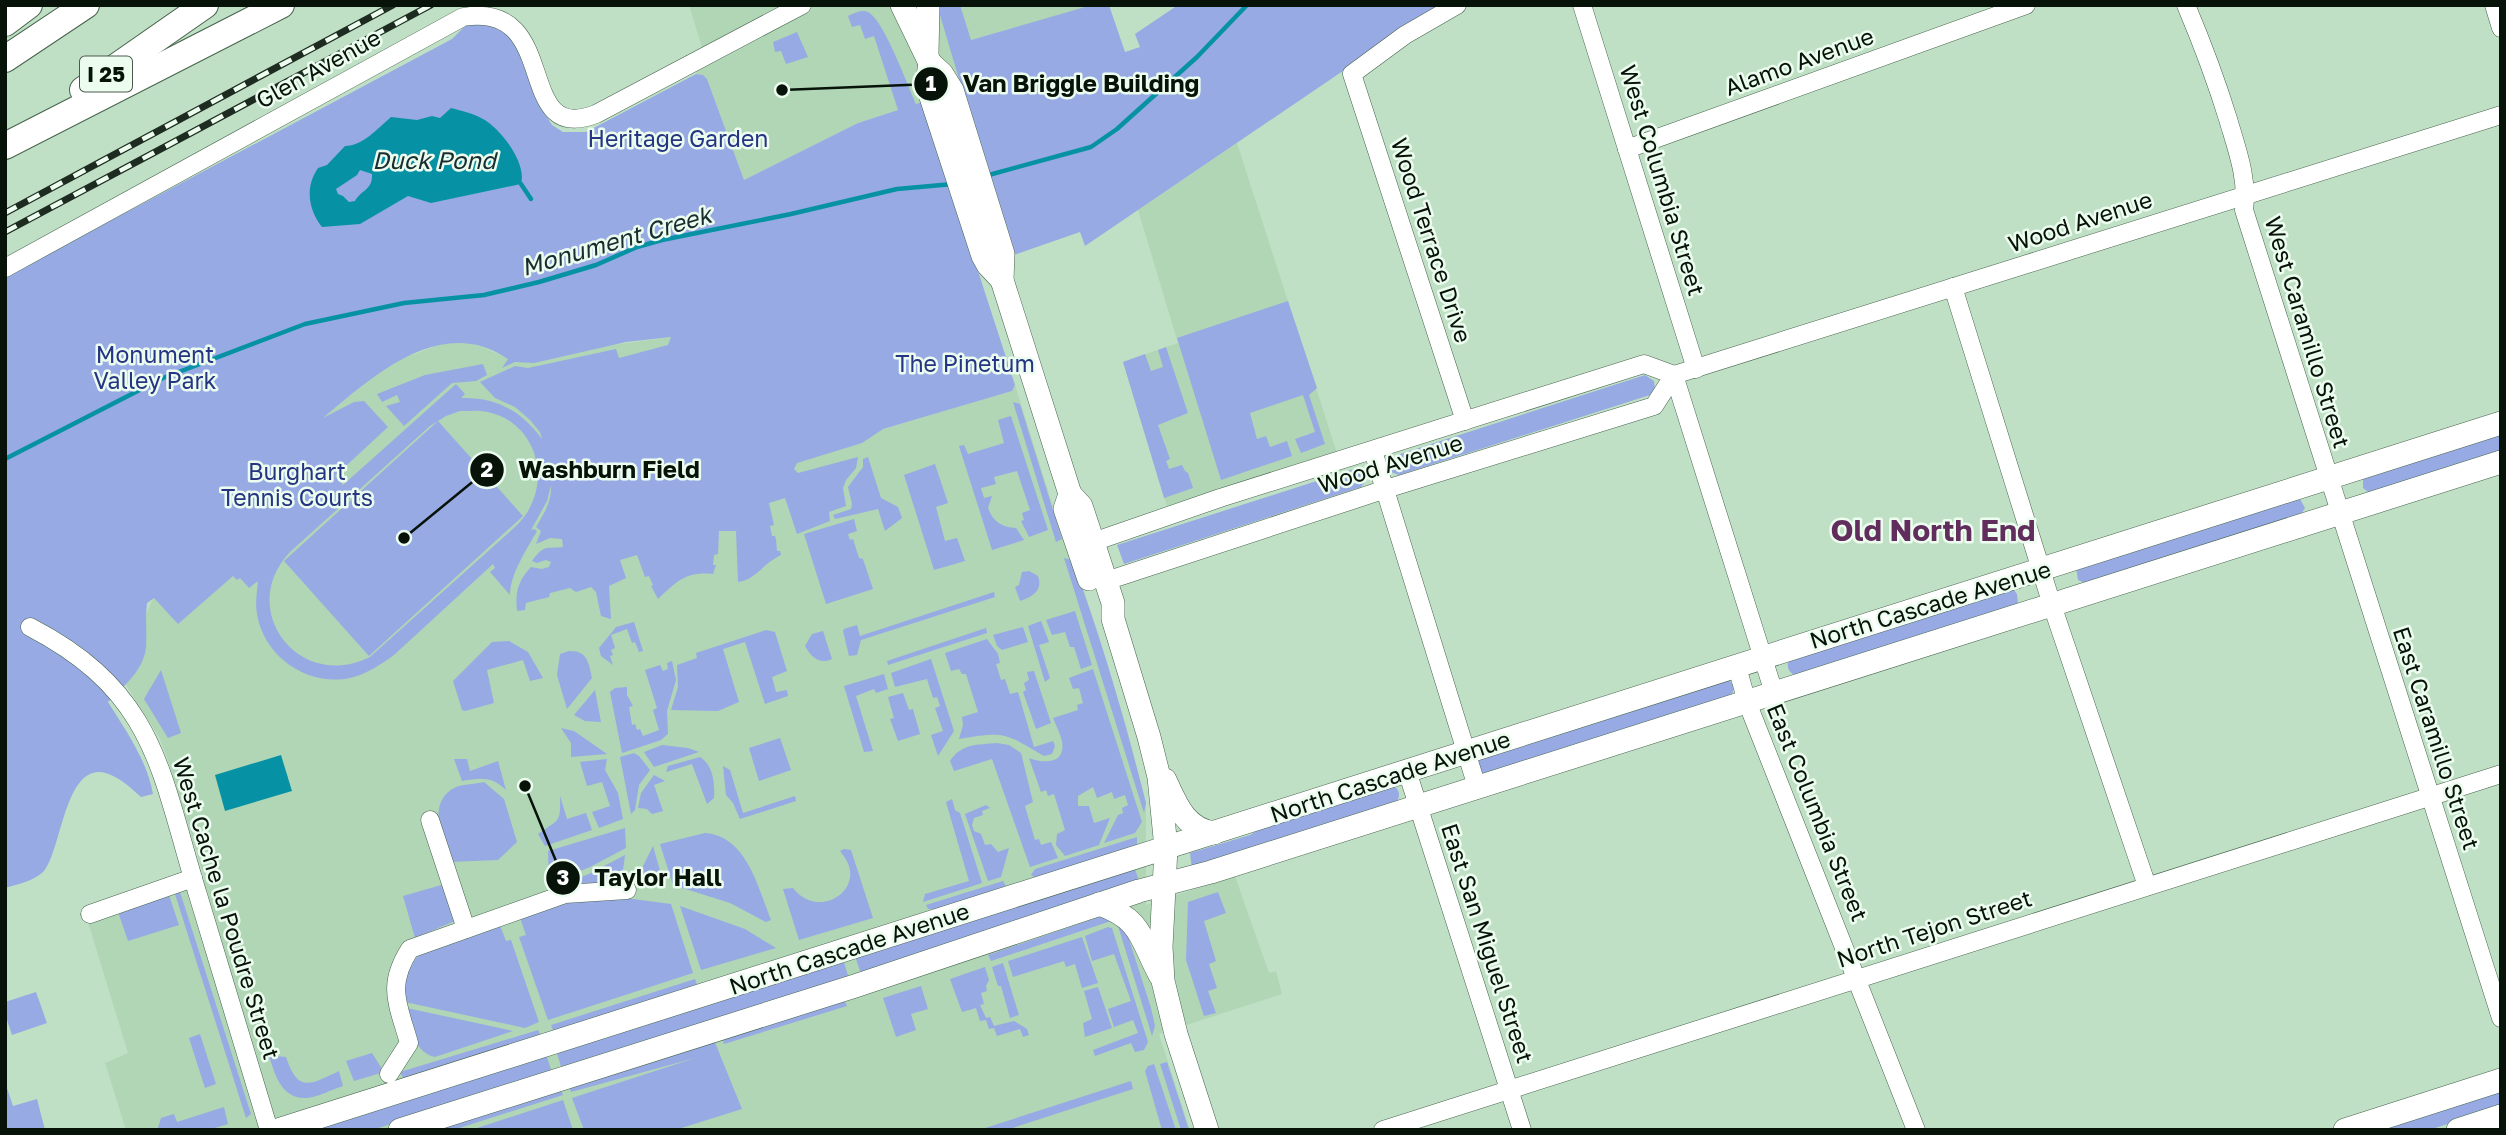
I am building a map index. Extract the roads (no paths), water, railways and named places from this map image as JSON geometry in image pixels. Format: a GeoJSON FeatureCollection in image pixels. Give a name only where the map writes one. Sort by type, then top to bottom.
{"type":"FeatureCollection","features":[{"type":"Feature","properties":{"kind":"highway"},"geometry":{"type":"LineString","coordinates":[[5,23],[29,5]]}},
{"type":"Feature","properties":{"kind":"highway"},"geometry":{"type":"LineString","coordinates":[[5,59],[86,5]]}},
{"type":"Feature","properties":{"kind":"highway","name":"I 25"},"geometry":{"type":"LineString","coordinates":[[5,143],[205,5]]}},
{"type":"Feature","properties":{"kind":"highway"},"geometry":{"type":"LineString","coordinates":[[5,143],[281,5]]}},
{"type":"Feature","properties":{"kind":"main road"},"geometry":{"type":"LineString","coordinates":[[902,5],[928,60]]}},
{"type":"Feature","properties":{"kind":"main road"},"geometry":{"type":"LineString","coordinates":[[928,5],[928,78],[941,94],[988,239],[1004,260],[1002,280],[1070,494],[1081,506],[1106,581],[1113,603],[1113,619],[1156,759],[1166,848],[1161,947],[1163,981],[1176,1034],[1207,1130]]}},
{"type":"Feature","properties":{"kind":"main road","name":"North Cascade Avenue"},"geometry":{"type":"LineString","coordinates":[[278,1130],[2501,423]]}},
{"type":"Feature","properties":{"kind":"main road","name":"North Cascade Avenue"},"geometry":{"type":"LineString","coordinates":[[400,1130],[855,986],[1099,904],[1418,806],[2501,462]]}},
{"type":"Feature","properties":{"kind":"main road"},"geometry":{"type":"LineString","coordinates":[[1070,494],[1065,509],[1073,533],[1100,609],[1113,619]]}},
{"type":"Feature","properties":{"kind":"main road"},"geometry":{"type":"LineString","coordinates":[[1156,759],[1186,818],[1197,829],[1214,833]]}},
{"type":"Feature","properties":{"kind":"main road"},"geometry":{"type":"LineString","coordinates":[[1099,904],[1119,912],[1135,925],[1163,981]]}},
{"type":"Feature","properties":{"kind":"main road"},"geometry":{"type":"LineString","coordinates":[[2345,1130],[2501,1080]]}},
{"type":"Feature","properties":{"kind":"main road"},"geometry":{"type":"LineString","coordinates":[[2458,1130],[2501,1116]]}},
{"type":"Feature","properties":{"kind":"street","name":"Glen Avenue"},"geometry":{"type":"LineString","coordinates":[[5,268],[463,17],[486,12],[512,22],[524,36],[552,108],[573,120],[596,114],[802,5]]}},
{"type":"Feature","properties":{"kind":"street","name":"Wood Terrace Drive"},"geometry":{"type":"LineString","coordinates":[[1457,5],[1405,35],[1352,74],[1465,421]]}},
{"type":"Feature","properties":{"kind":"street","name":"West Columbia Street"},"geometry":{"type":"LineString","coordinates":[[1582,5],[1696,369]]}},
{"type":"Feature","properties":{"kind":"street","name":"Alamo Avenue"},"geometry":{"type":"LineString","coordinates":[[1627,149],[2026,5]]}},
{"type":"Feature","properties":{"kind":"street","name":"West Caramillo Street"},"geometry":{"type":"LineString","coordinates":[[2186,5],[2213,71],[2244,170],[2244,210],[2339,512]]}},
{"type":"Feature","properties":{"kind":"street"},"geometry":{"type":"LineString","coordinates":[[2494,5],[2501,28]]}},
{"type":"Feature","properties":{"kind":"street","name":"Wood Avenue"},"geometry":{"type":"LineString","coordinates":[[1093,542],[1220,498],[1644,364],[1674,375],[1696,369],[2246,193],[2501,115]]}},
{"type":"Feature","properties":{"kind":"street"},"geometry":{"type":"LineString","coordinates":[[1953,287],[2052,605],[2147,886]]}},
{"type":"Feature","properties":{"kind":"street","name":"Wood Avenue"},"geometry":{"type":"LineString","coordinates":[[1106,581],[1385,489],[1654,405],[1674,375]]}},
{"type":"Feature","properties":{"kind":"street"},"geometry":{"type":"LineString","coordinates":[[1674,375],[1774,693]]}},
{"type":"Feature","properties":{"kind":"street"},"geometry":{"type":"LineString","coordinates":[[1373,451],[1477,787]]}},
{"type":"Feature","properties":{"kind":"street","name":"East Caramillo Street"},"geometry":{"type":"LineString","coordinates":[[2339,512],[2501,1018]]}},
{"type":"Feature","properties":{"kind":"street","name":"West Cache la Poudre Street"},"geometry":{"type":"LineString","coordinates":[[30,627],[88,662],[111,684],[135,717],[156,755],[269,1130]]}},
{"type":"Feature","properties":{"kind":"street","name":"East Columbia Street"},"geometry":{"type":"LineString","coordinates":[[1737,667],[1747,702],[1916,1130]]}},
{"type":"Feature","properties":{"kind":"street","name":"East San Miguel Street"},"geometry":{"type":"LineString","coordinates":[[1407,771],[1522,1130]]}},
{"type":"Feature","properties":{"kind":"street","name":"North Tejon Street"},"geometry":{"type":"LineString","coordinates":[[1382,1130],[2501,774]]}},
{"type":"Feature","properties":{"kind":"street"},"geometry":{"type":"LineString","coordinates":[[430,820],[466,929]]}},
{"type":"Feature","properties":{"kind":"street"},"geometry":{"type":"LineString","coordinates":[[90,914],[192,878]]}},
{"type":"Feature","properties":{"kind":"street"},"geometry":{"type":"LineString","coordinates":[[389,1074],[409,1043],[395,988],[397,973],[410,949],[565,894],[627,890]]}},
{"type":"Feature","properties":{"kind":"water","name":"Duck Pond"},"geometry":{"type":"Polygon","coordinates":[[[451,108],[475,115],[490,124],[511,147],[520,166],[521,184],[431,203],[408,196],[360,224],[322,227],[310,198],[311,183],[318,168],[327,165],[345,146],[364,140],[391,117],[417,120],[432,116],[440,118],[451,108]],[[360,170],[336,189],[338,194],[349,202],[355,201],[369,187],[372,174],[360,170]]]}},
{"type":"Feature","properties":{"kind":"water"},"geometry":{"type":"Polygon","coordinates":[[[281,755],[292,791],[225,811],[215,775],[281,755]]]}},
{"type":"Feature","properties":{"kind":"waterway","name":"Monument Creek"},"geometry":{"type":"LineString","coordinates":[[985,176],[1091,147],[1117,129],[1197,57],[1247,5]]}},
{"type":"Feature","properties":{"kind":"waterway"},"geometry":{"type":"LineString","coordinates":[[521,184],[531,199]]}},
{"type":"Feature","properties":{"kind":"waterway","name":"Monument Creek"},"geometry":{"type":"LineString","coordinates":[[5,459],[163,378],[305,324],[404,303],[484,295],[596,265],[637,247],[662,240],[897,189],[953,184]]}},
{"type":"Feature","properties":{"kind":"railway"},"geometry":{"type":"LineString","coordinates":[[5,213],[393,5]]}},
{"type":"Feature","properties":{"kind":"railway"},"geometry":{"type":"LineString","coordinates":[[5,232],[431,5]]}},
{"type":"Feature","properties":{"kind":"place","name":"Van Briggle Building"},"geometry":{"type":"Point","coordinates":[782,90]}},
{"type":"Feature","properties":{"kind":"place","name":"Washburn Field"},"geometry":{"type":"Point","coordinates":[404,538]}},
{"type":"Feature","properties":{"kind":"place","name":"Taylor Hall"},"geometry":{"type":"Point","coordinates":[525,786]}},
{"type":"Feature","properties":{"kind":"district","name":"Old North End"},"geometry":{"type":"Point","coordinates":[1933,530]}},
{"type":"Feature","properties":{"kind":"park label","name":"Heritage Garden"},"geometry":{"type":"Point","coordinates":[678,138]}},
{"type":"Feature","properties":{"kind":"park label","name":"The Pinetum"},"geometry":{"type":"Point","coordinates":[965,363]}},
{"type":"Feature","properties":{"kind":"park label","name":"Monument Valley Park"},"geometry":{"type":"Point","coordinates":[155,367]}},
{"type":"Feature","properties":{"kind":"park label","name":"Burghart Tennis Courts"},"geometry":{"type":"Point","coordinates":[297,484]}}]}
